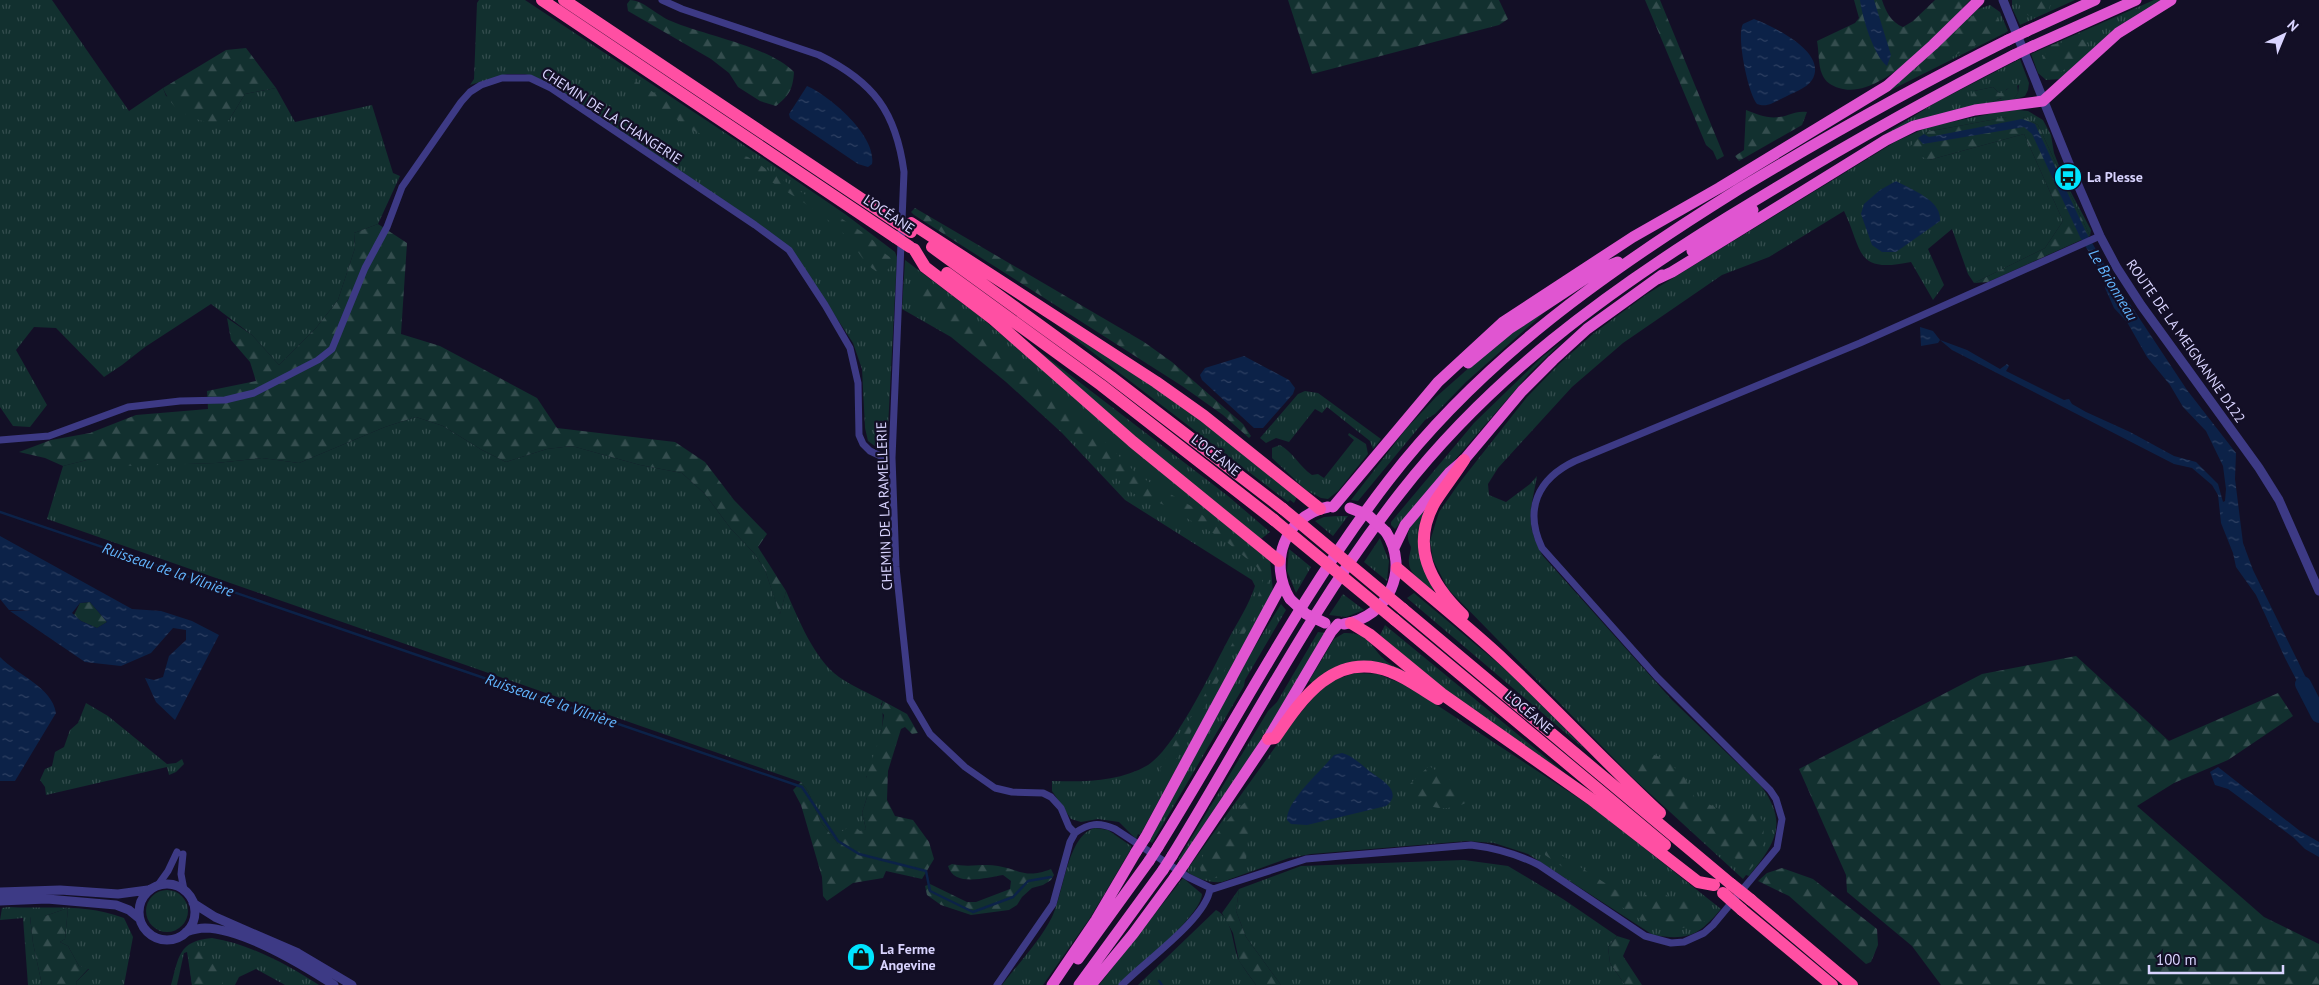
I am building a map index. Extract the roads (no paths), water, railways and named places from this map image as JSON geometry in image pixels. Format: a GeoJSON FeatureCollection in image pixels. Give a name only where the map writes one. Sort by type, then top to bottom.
{"type":"FeatureCollection","features":[{"type":"Feature","properties":{"kind":"highway","name":"L’OCÉANE"},"geometry":{"type":"LineString","coordinates":[[542,0],[896,236],[1115,395],[1274,520],[1722,887],[1852,985]]}},
{"type":"Feature","properties":{"kind":"highway","name":"L’OCÉANE"},"geometry":{"type":"LineString","coordinates":[[564,0],[896,222],[911,227],[1283,509],[1700,857],[1722,887]]}},
{"type":"Feature","properties":{"kind":"highway"},"geometry":{"type":"LineString","coordinates":[[1327,508],[1423,402],[1438,382],[1503,322],[1633,237],[1719,188],[1887,86],[1934,45],[1979,0]]}},
{"type":"Feature","properties":{"kind":"highway"},"geometry":{"type":"LineString","coordinates":[[1058,985],[1158,847],[1317,581],[1347,536],[1390,478],[1460,400],[1537,328],[1633,257],[1784,162],[1870,111],[2008,40],[2095,0]]}},
{"type":"Feature","properties":{"kind":"highway"},"geometry":{"type":"LineString","coordinates":[[1079,985],[1123,928],[1172,856],[1358,548],[1403,489],[1454,430],[1516,370],[1570,324],[1635,276],[1777,186],[1915,106],[2014,55],[2136,0]]}},
{"type":"Feature","properties":{"kind":"highway"},"geometry":{"type":"LineString","coordinates":[[1657,279],[1672,272],[1886,140],[1914,126],[1975,110],[2043,101],[2118,33],[2171,0]]}},
{"type":"Feature","properties":{"kind":"highway"},"geometry":{"type":"LineString","coordinates":[[1479,637],[1473,624],[1437,586],[1429,570],[1424,548],[1425,530],[1430,514],[1464,460],[1522,391],[1552,360],[1587,329],[1657,279],[1669,267],[1765,202],[1777,186]]}},
{"type":"Feature","properties":{"kind":"highway"},"geometry":{"type":"LineString","coordinates":[[911,227],[1156,382],[1327,508]]}},
{"type":"Feature","properties":{"kind":"highway"},"geometry":{"type":"LineString","coordinates":[[912,248],[925,267],[993,319],[1133,442],[1279,562]]}},
{"type":"Feature","properties":{"kind":"highway"},"geometry":{"type":"LineString","coordinates":[[1423,402],[1509,329],[1600,269],[1633,257]]}},
{"type":"Feature","properties":{"kind":"highway"},"geometry":{"type":"LineString","coordinates":[[1394,548],[1405,525],[1449,473],[1464,460]]}},
{"type":"Feature","properties":{"kind":"highway"},"geometry":{"type":"LineString","coordinates":[[1091,985],[1133,934],[1175,878],[1268,739],[1331,632],[1345,623],[1370,615],[1385,601],[1394,583],[1397,568],[1394,548],[1386,532],[1368,515],[1350,508],[1327,508],[1307,515],[1292,529],[1284,542],[1279,562],[1282,584],[1290,599],[1306,614],[1325,623],[1345,623],[1591,799],[1698,882],[1722,887]]}},
{"type":"Feature","properties":{"kind":"highway"},"geometry":{"type":"LineString","coordinates":[[1397,568],[1479,637],[1531,686],[1597,754],[1692,841],[1700,857]]}},
{"type":"Feature","properties":{"kind":"highway"},"geometry":{"type":"LineString","coordinates":[[1052,985],[1096,920],[1145,838],[1282,584]]}},
{"type":"Feature","properties":{"kind":"highway"},"geometry":{"type":"LineString","coordinates":[[1268,739],[1274,738],[1316,685],[1351,668],[1363,667],[1389,671],[1403,677],[1459,713],[1473,716]]}},
{"type":"Feature","properties":{"kind":"highway","name":"L’OCÉANE"},"geometry":{"type":"LineString","coordinates":[[1747,905],[1832,985]]}},
{"type":"Feature","properties":{"kind":"street","name":"CHEMIN DE LA RAMELLERIE"},"geometry":{"type":"LineString","coordinates":[[662,0],[682,9],[819,55],[838,64],[868,88],[883,105],[891,120],[898,136],[904,172],[892,458],[896,567],[910,700],[930,734],[965,767],[995,788],[1012,792],[1043,794],[1051,797],[1061,808],[1069,827],[1075,832]]}},
{"type":"Feature","properties":{"kind":"street","name":"ROUTE DE LA MEIGNANNE D122"},"geometry":{"type":"LineString","coordinates":[[2003,0],[2096,238],[2141,305],[2259,468],[2278,500],[2319,591]]}},
{"type":"Feature","properties":{"kind":"street","name":"CHEMIN DE LA CHANGERIE"},"geometry":{"type":"LineString","coordinates":[[0,440],[49,436],[128,407],[226,400],[254,393],[318,360],[332,349],[365,268],[387,227],[402,187],[424,153],[470,92],[491,80],[518,77],[538,81],[551,88],[755,225],[788,250],[825,305],[850,348],[858,383],[859,435],[863,444],[870,451],[885,458],[892,458]]}},
{"type":"Feature","properties":{"kind":"street"},"geometry":{"type":"LineString","coordinates":[[998,985],[1053,904],[1070,842],[1075,832],[1093,824],[1104,824],[1115,828],[1188,877],[1210,889],[1221,888],[1284,864],[1306,859],[1471,845],[1504,851],[1539,865],[1645,936],[1671,943],[1684,942],[1704,933],[1720,918],[1777,848],[1782,819],[1776,799],[1770,790],[1657,677],[1542,548],[1536,535],[1534,515],[1535,505],[1544,484],[1553,474],[1568,464],[1767,383],[2096,238]]}},
{"type":"Feature","properties":{"kind":"street"},"geometry":{"type":"LineString","coordinates":[[158,885],[180,853],[184,890],[193,903],[215,917],[298,953],[352,985]]}},
{"type":"Feature","properties":{"kind":"street"},"geometry":{"type":"LineString","coordinates":[[0,892],[60,890],[118,894],[148,890],[158,885],[171,884],[184,890]]}},
{"type":"Feature","properties":{"kind":"street"},"geometry":{"type":"LineString","coordinates":[[1122,985],[1192,921],[1209,895],[1210,889]]}},
{"type":"Feature","properties":{"kind":"street"},"geometry":{"type":"LineString","coordinates":[[140,919],[140,902],[148,890]]}},
{"type":"Feature","properties":{"kind":"street"},"geometry":{"type":"LineString","coordinates":[[0,901],[47,899],[116,905],[128,910],[140,919],[148,932],[160,939],[174,938],[186,932],[208,928],[239,936],[284,956],[334,985]]}},
{"type":"Feature","properties":{"kind":"street"},"geometry":{"type":"LineString","coordinates":[[186,932],[194,918],[193,903]]}},
{"type":"Feature","properties":{"kind":"water"},"geometry":{"type":"Polygon","coordinates":[[[1860,0],[1874,0],[1891,55],[1887,66],[1873,45],[1863,16],[1860,0]]]}},
{"type":"Feature","properties":{"kind":"water"},"geometry":{"type":"Polygon","coordinates":[[[1754,19],[1785,34],[1806,50],[1813,60],[1815,70],[1812,80],[1806,86],[1767,105],[1757,104],[1754,98],[1750,89],[1742,52],[1741,30],[1743,24],[1754,19]]]}},
{"type":"Feature","properties":{"kind":"water"},"geometry":{"type":"Polygon","coordinates":[[[807,86],[828,98],[860,130],[872,153],[872,164],[868,167],[858,164],[790,118],[789,114],[807,86]]]}},
{"type":"Feature","properties":{"kind":"water"},"geometry":{"type":"Polygon","coordinates":[[[2022,119],[2035,124],[2086,232],[2108,271],[2187,390],[2236,453],[2235,479],[2243,543],[2253,570],[2316,700],[2309,704],[2256,595],[2236,567],[2233,553],[2221,523],[2218,495],[2212,485],[2192,468],[2174,464],[1952,350],[1940,340],[1967,350],[2000,369],[2007,364],[2009,366],[2006,371],[2064,400],[2069,399],[2072,404],[2086,412],[2130,432],[2174,456],[2196,462],[2218,484],[2223,502],[2225,501],[2226,489],[2223,466],[2206,431],[2183,407],[2170,385],[2147,357],[2127,322],[2114,308],[2105,288],[2106,281],[2080,237],[2032,134],[2024,127],[1923,144],[1918,138],[1924,134],[1929,137],[2022,119]]]}},
{"type":"Feature","properties":{"kind":"water"},"geometry":{"type":"Polygon","coordinates":[[[1896,181],[1931,201],[1936,207],[1940,221],[1896,252],[1882,252],[1872,245],[1861,214],[1864,204],[1880,190],[1896,181]]]}},
{"type":"Feature","properties":{"kind":"water"},"geometry":{"type":"Polygon","coordinates":[[[1920,327],[1933,331],[1940,340],[1938,343],[1921,346],[1920,327]]]}},
{"type":"Feature","properties":{"kind":"water"},"geometry":{"type":"Polygon","coordinates":[[[1244,356],[1289,380],[1295,388],[1293,394],[1263,428],[1254,428],[1202,380],[1200,375],[1205,368],[1244,356]]]}},
{"type":"Feature","properties":{"kind":"water"},"geometry":{"type":"Polygon","coordinates":[[[0,536],[132,609],[161,611],[192,621],[219,635],[175,720],[156,702],[145,678],[154,680],[163,677],[169,656],[186,640],[186,630],[173,628],[151,653],[121,666],[85,662],[10,611],[32,611],[9,610],[0,599],[0,536]],[[90,602],[80,603],[72,613],[81,621],[97,628],[107,622],[90,602]]]}},
{"type":"Feature","properties":{"kind":"water"},"geometry":{"type":"Polygon","coordinates":[[[0,657],[48,696],[56,713],[15,781],[0,781],[0,657]]]}},
{"type":"Feature","properties":{"kind":"water"},"geometry":{"type":"Polygon","coordinates":[[[1342,753],[1354,759],[1386,784],[1392,792],[1391,801],[1386,806],[1307,825],[1291,824],[1287,820],[1288,812],[1298,795],[1334,755],[1342,753]]]}},
{"type":"Feature","properties":{"kind":"water"},"geometry":{"type":"Polygon","coordinates":[[[2218,767],[2300,831],[2319,842],[2319,857],[2305,849],[2294,838],[2228,789],[2215,785],[2210,772],[2218,767]]]}},
{"type":"Feature","properties":{"kind":"waterway","name":"Ruisseau de la Vilnière"},"geometry":{"type":"LineString","coordinates":[[0,512],[802,787],[838,841],[859,854],[926,871],[930,891],[973,912],[1013,897],[1028,881],[1051,877]]}},
{"type":"Feature","properties":{"kind":"waterway","name":"Le Brionneau"},"geometry":{"type":"LineString","coordinates":[[2303,684],[2319,715]]}},
{"type":"Feature","properties":{"kind":"waterway","name":"Ruisseau de la Vilnière"},"geometry":{"type":"LineString","coordinates":[[1159,981],[1162,985]]}},
{"type":"Feature","properties":{"kind":"place","name":"La Plesse"},"geometry":{"type":"Point","coordinates":[2068,177]}},
{"type":"Feature","properties":{"kind":"place","name":"La Ferme Angevine"},"geometry":{"type":"Point","coordinates":[861,957]}}]}
